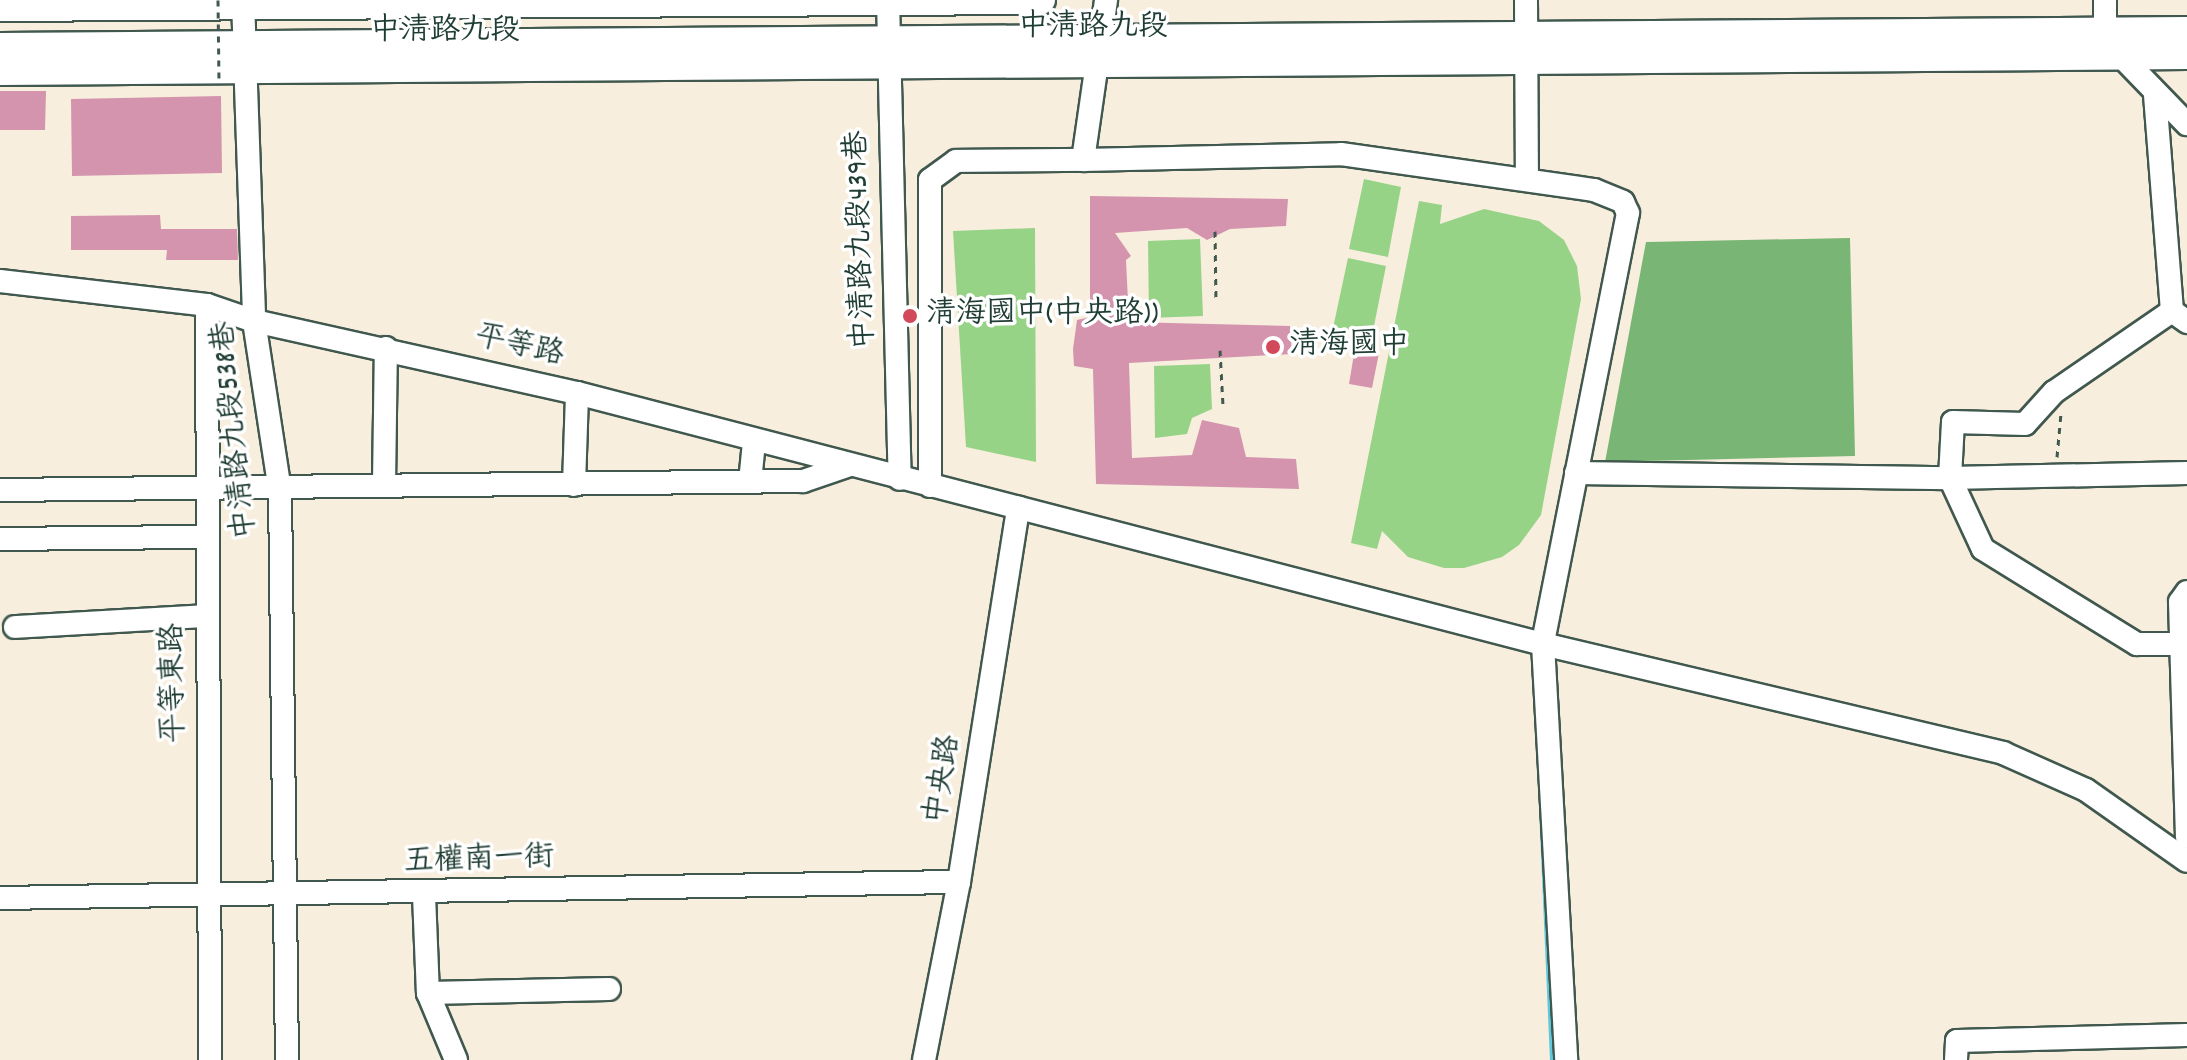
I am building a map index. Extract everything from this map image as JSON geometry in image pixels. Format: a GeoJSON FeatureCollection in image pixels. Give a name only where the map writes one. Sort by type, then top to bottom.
{"type":"FeatureCollection","features":[{"type":"Feature","properties":{"kind":"main road","name":"中清路九段"},"geometry":{"type":"LineString","coordinates":[[0,7],[235,2],[1041,0]]}},
{"type":"Feature","properties":{"kind":"main road","name":"中清路九段"},"geometry":{"type":"LineString","coordinates":[[1526,48],[2187,31]]}},
{"type":"Feature","properties":{"kind":"main road","name":"中清路九段"},"geometry":{"type":"LineString","coordinates":[[0,47],[245,57],[1526,48],[2187,55]]}},
{"type":"Feature","properties":{"kind":"main road","name":"中清路九段"},"geometry":{"type":"LineString","coordinates":[[0,71],[245,57]]}},
{"type":"Feature","properties":{"kind":"street","name":"中清路九段439巷"},"geometry":{"type":"LineString","coordinates":[[888,0],[900,479]]}},
{"type":"Feature","properties":{"kind":"street"},"geometry":{"type":"LineString","coordinates":[[1083,160],[1106,0]]}},
{"type":"Feature","properties":{"kind":"street"},"geometry":{"type":"LineString","coordinates":[[1526,0],[1527,180]]}},
{"type":"Feature","properties":{"kind":"street"},"geometry":{"type":"LineString","coordinates":[[2105,0],[2105,32],[2155,95],[2187,124]]}},
{"type":"Feature","properties":{"kind":"street","name":"中清路九段538巷"},"geometry":{"type":"LineString","coordinates":[[235,2],[245,57],[254,321],[280,490],[281,896],[287,1060]]}},
{"type":"Feature","properties":{"kind":"street"},"geometry":{"type":"LineString","coordinates":[[2155,95],[2180,317],[2054,392],[2025,424],[1953,422],[1950,478],[1983,549],[2137,644],[2181,644]]}},
{"type":"Feature","properties":{"kind":"street"},"geometry":{"type":"LineString","coordinates":[[930,486],[930,180],[956,161],[1341,154],[1594,190],[1623,202],[1628,213],[1543,644],[1566,1060]]}},
{"type":"Feature","properties":{"kind":"street","name":"平等路"},"geometry":{"type":"LineString","coordinates":[[0,281],[207,305],[254,321],[577,393],[754,442],[1543,644],[2003,753],[2086,790],[2187,861]]}},
{"type":"Feature","properties":{"kind":"street","name":"平等東路"},"geometry":{"type":"LineString","coordinates":[[207,305],[205,537],[210,1060]]}},
{"type":"Feature","properties":{"kind":"street"},"geometry":{"type":"LineString","coordinates":[[384,485],[386,348]]}},
{"type":"Feature","properties":{"kind":"street"},"geometry":{"type":"LineString","coordinates":[[574,485],[577,393]]}},
{"type":"Feature","properties":{"kind":"street"},"geometry":{"type":"LineString","coordinates":[[750,482],[754,442]]}},
{"type":"Feature","properties":{"kind":"street"},"geometry":{"type":"LineString","coordinates":[[0,490],[206,487],[280,490],[384,485],[803,481],[848,466]]}},
{"type":"Feature","properties":{"kind":"street"},"geometry":{"type":"LineString","coordinates":[[1576,473],[1950,478],[2187,473]]}},
{"type":"Feature","properties":{"kind":"street","name":"中央路"},"geometry":{"type":"LineString","coordinates":[[924,1060],[959,882],[1018,508]]}},
{"type":"Feature","properties":{"kind":"street"},"geometry":{"type":"LineString","coordinates":[[0,539],[205,537]]}},
{"type":"Feature","properties":{"kind":"street"},"geometry":{"type":"LineString","coordinates":[[2187,592],[2180,602],[2187,837]]}},
{"type":"Feature","properties":{"kind":"street"},"geometry":{"type":"LineString","coordinates":[[15,627],[206,616]]}},
{"type":"Feature","properties":{"kind":"street","name":"五權南一街"},"geometry":{"type":"LineString","coordinates":[[0,898],[424,895],[959,882]]}},
{"type":"Feature","properties":{"kind":"street"},"geometry":{"type":"LineString","coordinates":[[424,895],[428,993],[456,1060]]}},
{"type":"Feature","properties":{"kind":"street"},"geometry":{"type":"LineString","coordinates":[[428,993],[609,989]]}},
{"type":"Feature","properties":{"kind":"street"},"geometry":{"type":"LineString","coordinates":[[1956,1060],[1957,1041],[2187,1035]]}},
{"type":"Feature","properties":{"kind":"path"},"geometry":{"type":"LineString","coordinates":[[219,80],[235,2]]}},
{"type":"Feature","properties":{"kind":"path"},"geometry":{"type":"LineString","coordinates":[[1215,231],[1216,301]]}},
{"type":"Feature","properties":{"kind":"path"},"geometry":{"type":"LineString","coordinates":[[1220,350],[1223,406]]}},
{"type":"Feature","properties":{"kind":"path"},"geometry":{"type":"LineString","coordinates":[[2059,476],[2062,410]]}},
{"type":"Feature","properties":{"kind":"green space"},"geometry":{"type":"Polygon","coordinates":[[[1364,179],[1401,187],[1388,257],[1349,249],[1364,179]]]}},
{"type":"Feature","properties":{"kind":"green space"},"geometry":{"type":"Polygon","coordinates":[[[1419,201],[1442,205],[1440,224],[1484,209],[1539,221],[1564,240],[1577,266],[1581,299],[1541,515],[1519,545],[1502,557],[1464,568],[1444,568],[1408,557],[1382,531],[1377,549],[1351,543],[1419,201]]]}},
{"type":"Feature","properties":{"kind":"green space"},"geometry":{"type":"Polygon","coordinates":[[[1035,228],[1036,462],[966,447],[953,231],[1035,228]]]}},
{"type":"Feature","properties":{"kind":"green space"},"geometry":{"type":"Polygon","coordinates":[[[1850,238],[1855,456],[1605,462],[1646,242],[1850,238]]]}},
{"type":"Feature","properties":{"kind":"green space"},"geometry":{"type":"Polygon","coordinates":[[[1200,239],[1203,316],[1149,318],[1148,241],[1200,239]]]}},
{"type":"Feature","properties":{"kind":"green space"},"geometry":{"type":"Polygon","coordinates":[[[1348,258],[1386,266],[1372,336],[1333,328],[1348,258]]]}},
{"type":"Feature","properties":{"kind":"green space"},"geometry":{"type":"Polygon","coordinates":[[[1210,364],[1212,409],[1192,418],[1187,434],[1155,438],[1154,366],[1210,364]]]}},
{"type":"Feature","properties":{"kind":"building"},"geometry":{"type":"Polygon","coordinates":[[[0,91],[46,91],[45,130],[0,130],[0,91]]]}},
{"type":"Feature","properties":{"kind":"building"},"geometry":{"type":"Polygon","coordinates":[[[221,96],[222,173],[72,176],[71,99],[221,96]]]}},
{"type":"Feature","properties":{"kind":"building"},"geometry":{"type":"Polygon","coordinates":[[[1090,196],[1288,199],[1286,226],[1230,229],[1207,240],[1187,228],[1115,233],[1131,256],[1126,260],[1129,322],[1290,326],[1292,354],[1129,363],[1132,458],[1192,455],[1202,420],[1239,428],[1246,457],[1296,459],[1299,489],[1096,484],[1093,369],[1074,366],[1073,349],[1077,320],[1090,317],[1090,196]]]}},
{"type":"Feature","properties":{"kind":"building"},"geometry":{"type":"Polygon","coordinates":[[[160,215],[161,229],[237,229],[238,260],[166,260],[167,250],[71,250],[71,216],[160,215]]]}},
{"type":"Feature","properties":{"kind":"building"},"geometry":{"type":"Polygon","coordinates":[[[1355,348],[1379,353],[1372,388],[1349,384],[1355,348]]]}},
{"type":"Feature","properties":{"kind":"waterway"},"geometry":{"type":"LineString","coordinates":[[1540,785],[1552,1060]]}},
{"type":"Feature","properties":{"kind":"place","name":"清海國中(中央路))"},"geometry":{"type":"Point","coordinates":[910,316]}},
{"type":"Feature","properties":{"kind":"place","name":"清海國中"},"geometry":{"type":"Point","coordinates":[1273,347]}}]}
